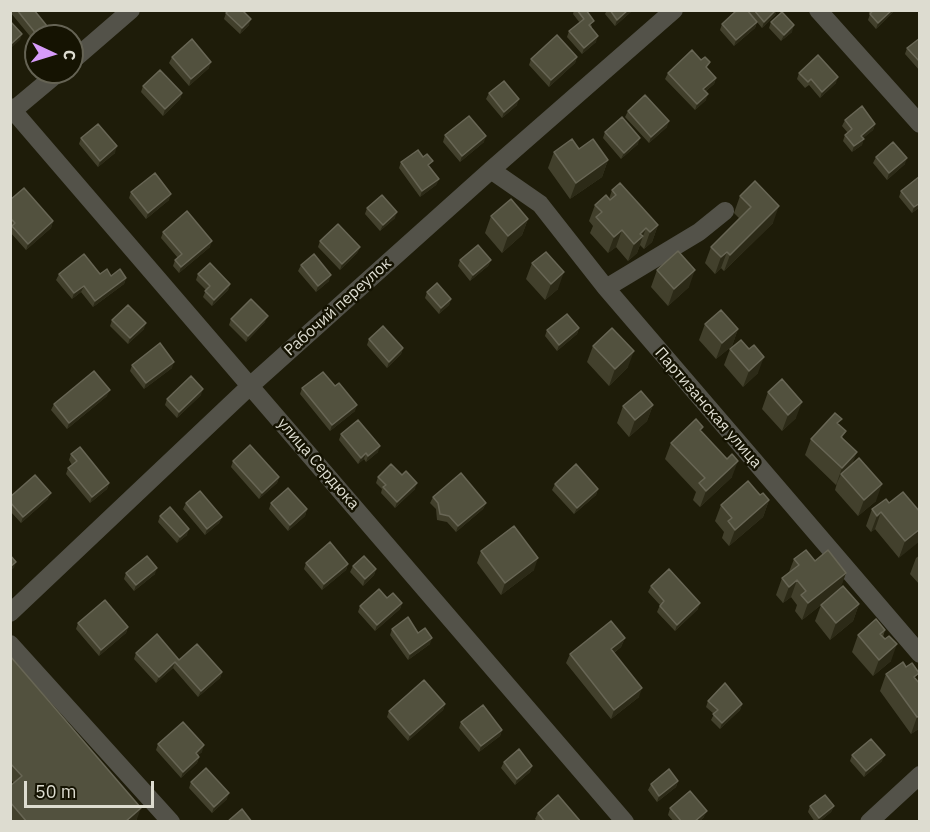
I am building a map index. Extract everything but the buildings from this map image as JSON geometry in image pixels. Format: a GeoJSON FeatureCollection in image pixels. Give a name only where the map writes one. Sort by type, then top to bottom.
{"type":"FeatureCollection","features":[{"type":"Feature","properties":{"kind":"street"},"geometry":{"type":"LineString","coordinates":[[84,51],[131,10]]}},
{"type":"Feature","properties":{"kind":"street","name":"Рабочий переулок"},"geometry":{"type":"LineString","coordinates":[[10,613],[250,386],[674,10]]}},
{"type":"Feature","properties":{"kind":"street"},"geometry":{"type":"LineString","coordinates":[[818,10],[920,124]]}},
{"type":"Feature","properties":{"kind":"street"},"geometry":{"type":"LineString","coordinates":[[12,110],[44,84]]}},
{"type":"Feature","properties":{"kind":"street","name":"улица Сердюка"},"geometry":{"type":"LineString","coordinates":[[12,110],[626,822]]}},
{"type":"Feature","properties":{"kind":"street","name":"Партизанская улица"},"geometry":{"type":"LineString","coordinates":[[491,170],[540,204],[606,288],[920,654]]}},
{"type":"Feature","properties":{"kind":"street"},"geometry":{"type":"LineString","coordinates":[[606,288],[699,232],[725,211]]}},
{"type":"Feature","properties":{"kind":"street"},"geometry":{"type":"LineString","coordinates":[[10,644],[171,822]]}},
{"type":"Feature","properties":{"kind":"street"},"geometry":{"type":"LineString","coordinates":[[869,822],[920,775]]}}]}
